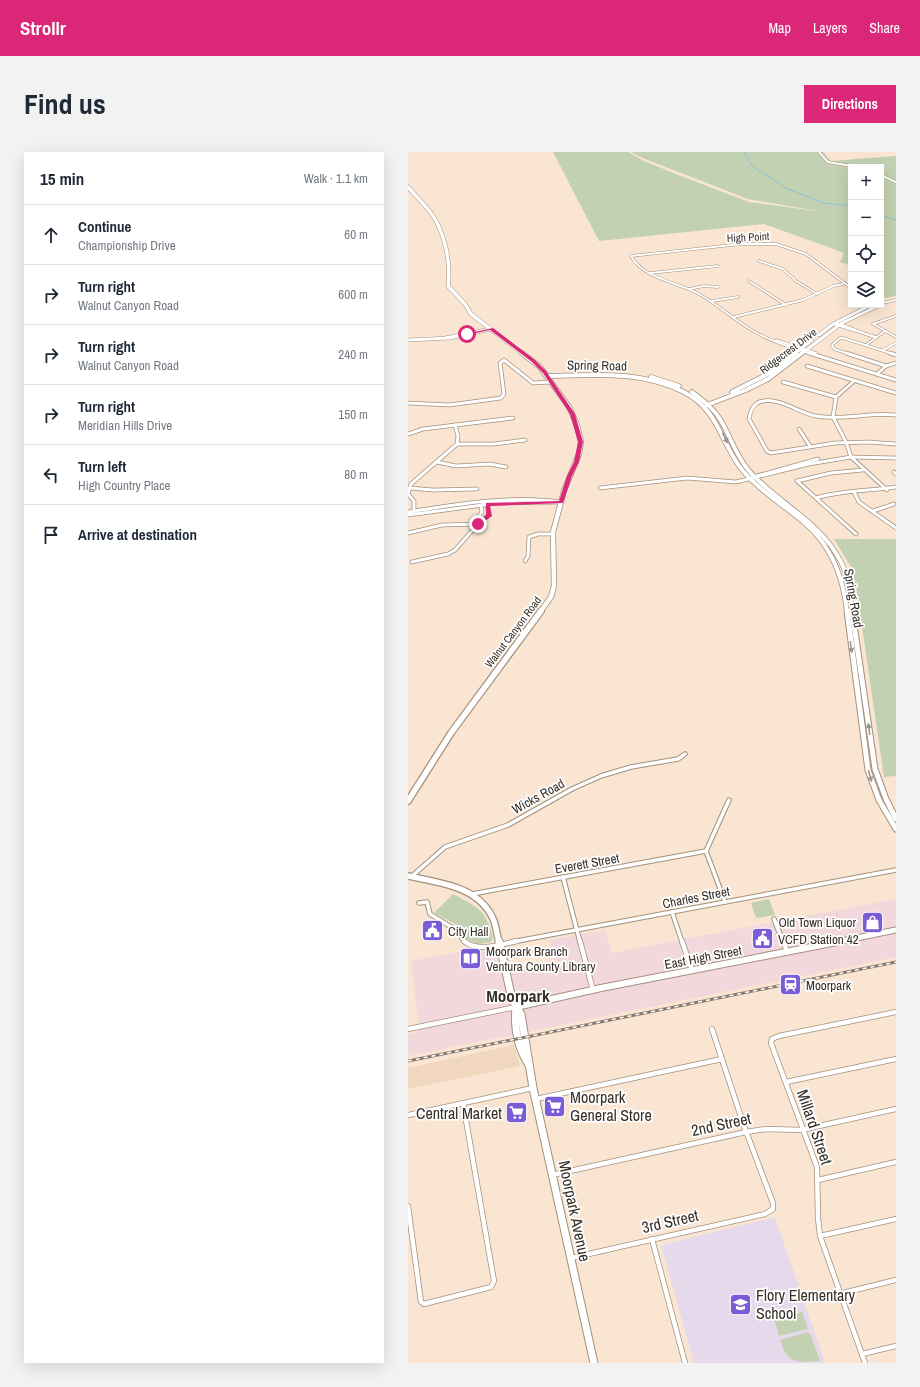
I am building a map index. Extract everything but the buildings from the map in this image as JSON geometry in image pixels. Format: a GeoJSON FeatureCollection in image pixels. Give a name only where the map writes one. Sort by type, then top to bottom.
{"type":"FeatureCollection","features":[{"type":"Feature","properties":{"kind":"main road","name":"Walnut Canyon Road"},"geometry":{"type":"LineString","coordinates":[[408,188],[428,209],[440,228],[450,270],[447,284],[449,288],[465,304],[471,314],[534,361],[547,376],[572,414],[581,442],[578,458],[570,476],[553,534],[554,586],[551,597],[451,733],[408,801]]}},
{"type":"Feature","properties":{"kind":"main road","name":"Ridgecrest Drive"},"geometry":{"type":"LineString","coordinates":[[705,404],[746,390],[768,379],[834,324],[853,313],[866,308]]}},
{"type":"Feature","properties":{"kind":"main road","name":"Ridgecrest Drive"},"geometry":{"type":"LineString","coordinates":[[803,350],[839,325],[871,308]]}},
{"type":"Feature","properties":{"kind":"main road"},"geometry":{"type":"LineString","coordinates":[[408,340],[472,335],[491,329]]}},
{"type":"Feature","properties":{"kind":"main road","name":"Spring Road"},"geometry":{"type":"LineString","coordinates":[[547,376],[610,374],[642,378],[682,391],[705,404],[716,420],[736,460],[815,533],[826,547],[837,565],[843,583],[868,770],[879,800],[896,829]]}},
{"type":"Feature","properties":{"kind":"main road","name":"Spring Road"},"geometry":{"type":"LineString","coordinates":[[753,477],[815,527],[833,547],[843,565],[848,582],[875,769],[886,799],[896,819]]}},
{"type":"Feature","properties":{"kind":"main road","name":"Moorpark Avenue"},"geometry":{"type":"LineString","coordinates":[[410,876],[454,886],[472,894],[489,911],[496,927],[516,1007],[520,1014],[526,1037],[530,1057],[529,1065],[533,1088],[594,1363]]}},
{"type":"Feature","properties":{"kind":"main road","name":"East High Street"},"geometry":{"type":"LineString","coordinates":[[516,1007],[593,990],[896,930]]}},
{"type":"Feature","properties":{"kind":"street"},"geometry":{"type":"LineString","coordinates":[[819,152],[828,162],[848,165]]}},
{"type":"Feature","properties":{"kind":"street"},"geometry":{"type":"LineString","coordinates":[[884,176],[896,182]]}},
{"type":"Feature","properties":{"kind":"street","name":"High Point"},"geometry":{"type":"LineString","coordinates":[[650,273],[634,262],[631,258],[633,255],[744,243],[774,243],[788,246],[811,256],[843,284],[848,286]]}},
{"type":"Feature","properties":{"kind":"street"},"geometry":{"type":"LineString","coordinates":[[759,261],[783,269],[796,281],[817,294]]}},
{"type":"Feature","properties":{"kind":"street"},"geometry":{"type":"LineString","coordinates":[[650,273],[686,268],[718,266]]}},
{"type":"Feature","properties":{"kind":"street"},"geometry":{"type":"LineString","coordinates":[[650,273],[689,289],[712,301],[751,330],[771,340],[896,380]]}},
{"type":"Feature","properties":{"kind":"street"},"geometry":{"type":"LineString","coordinates":[[749,281],[786,305]]}},
{"type":"Feature","properties":{"kind":"street"},"geometry":{"type":"LineString","coordinates":[[734,317],[786,305],[843,284]]}},
{"type":"Feature","properties":{"kind":"street"},"geometry":{"type":"LineString","coordinates":[[689,289],[704,286],[718,287]]}},
{"type":"Feature","properties":{"kind":"street"},"geometry":{"type":"LineString","coordinates":[[712,301],[738,297]]}},
{"type":"Feature","properties":{"kind":"street","name":"Ridgecrest Drive"},"geometry":{"type":"LineString","coordinates":[[884,302],[896,300]]}},
{"type":"Feature","properties":{"kind":"street"},"geometry":{"type":"LineString","coordinates":[[896,316],[874,323],[873,325],[896,338]]}},
{"type":"Feature","properties":{"kind":"street"},"geometry":{"type":"LineString","coordinates":[[834,324],[875,337]]}},
{"type":"Feature","properties":{"kind":"street"},"geometry":{"type":"LineString","coordinates":[[866,345],[875,337],[885,332]]}},
{"type":"Feature","properties":{"kind":"street"},"geometry":{"type":"LineString","coordinates":[[886,366],[832,346],[840,338],[896,355]]}},
{"type":"Feature","properties":{"kind":"street"},"geometry":{"type":"LineString","coordinates":[[883,350],[896,343]]}},
{"type":"Feature","properties":{"kind":"street"},"geometry":{"type":"LineString","coordinates":[[803,350],[866,373],[896,380]]}},
{"type":"Feature","properties":{"kind":"street"},"geometry":{"type":"LineString","coordinates":[[408,403],[449,406],[499,399],[504,394],[500,363],[504,360],[507,360],[533,383],[551,382]]}},
{"type":"Feature","properties":{"kind":"street"},"geometry":{"type":"LineString","coordinates":[[878,374],[886,366],[896,363]]}},
{"type":"Feature","properties":{"kind":"street"},"geometry":{"type":"LineString","coordinates":[[807,366],[853,382],[896,393]]}},
{"type":"Feature","properties":{"kind":"street"},"geometry":{"type":"LineString","coordinates":[[783,382],[836,398]]}},
{"type":"Feature","properties":{"kind":"street"},"geometry":{"type":"LineString","coordinates":[[853,382],[836,398],[833,417],[846,442],[851,457],[887,490]]}},
{"type":"Feature","properties":{"kind":"street"},"geometry":{"type":"LineString","coordinates":[[896,416],[868,414],[833,417],[817,416],[766,401],[756,404],[750,414],[749,419],[767,451],[771,453],[810,446],[846,442],[896,444]]}},
{"type":"Feature","properties":{"kind":"street"},"geometry":{"type":"LineString","coordinates":[[408,434],[423,429],[513,418]]}},
{"type":"Feature","properties":{"kind":"street"},"geometry":{"type":"LineString","coordinates":[[415,511],[413,500],[408,494],[409,488],[411,484],[457,444],[458,436],[455,425]]}},
{"type":"Feature","properties":{"kind":"street"},"geometry":{"type":"LineString","coordinates":[[799,429],[810,446]]}},
{"type":"Feature","properties":{"kind":"street"},"geometry":{"type":"LineString","coordinates":[[457,444],[473,445],[525,440]]}},
{"type":"Feature","properties":{"kind":"street"},"geometry":{"type":"LineString","coordinates":[[600,488],[687,478],[703,478],[733,482],[817,459],[851,457],[896,458]]}},
{"type":"Feature","properties":{"kind":"street"},"geometry":{"type":"LineString","coordinates":[[438,462],[460,466],[490,465],[506,467]]}},
{"type":"Feature","properties":{"kind":"street"},"geometry":{"type":"LineString","coordinates":[[856,534],[797,481],[818,476],[864,470]]}},
{"type":"Feature","properties":{"kind":"street"},"geometry":{"type":"LineString","coordinates":[[816,498],[835,492],[887,490],[896,487]]}},
{"type":"Feature","properties":{"kind":"street"},"geometry":{"type":"LineString","coordinates":[[409,488],[433,490],[477,488]]}},
{"type":"Feature","properties":{"kind":"street"},"geometry":{"type":"LineString","coordinates":[[854,492],[859,502],[896,528]]}},
{"type":"Feature","properties":{"kind":"street"},"geometry":{"type":"LineString","coordinates":[[408,500],[413,500]]}},
{"type":"Feature","properties":{"kind":"street"},"geometry":{"type":"LineString","coordinates":[[408,515],[415,511],[486,503],[562,502]]}},
{"type":"Feature","properties":{"kind":"street"},"geometry":{"type":"LineString","coordinates":[[411,513],[481,506],[486,503]]}},
{"type":"Feature","properties":{"kind":"street"},"geometry":{"type":"LineString","coordinates":[[486,503],[489,514],[488,517]]}},
{"type":"Feature","properties":{"kind":"street"},"geometry":{"type":"LineString","coordinates":[[873,511],[894,504]]}},
{"type":"Feature","properties":{"kind":"street"},"geometry":{"type":"LineString","coordinates":[[478,524],[479,516],[482,512],[481,506]]}},
{"type":"Feature","properties":{"kind":"street"},"geometry":{"type":"LineString","coordinates":[[409,508],[411,513]]}},
{"type":"Feature","properties":{"kind":"street"},"geometry":{"type":"LineString","coordinates":[[479,516],[481,518],[488,517]]}},
{"type":"Feature","properties":{"kind":"street"},"geometry":{"type":"LineString","coordinates":[[412,562],[418,559],[448,554],[459,546],[478,524],[488,517]]}},
{"type":"Feature","properties":{"kind":"street"},"geometry":{"type":"LineString","coordinates":[[408,533],[459,524],[478,524]]}},
{"type":"Feature","properties":{"kind":"street"},"geometry":{"type":"LineString","coordinates":[[525,561],[528,556],[529,537],[538,534],[553,534]]}},
{"type":"Feature","properties":{"kind":"street","name":"Wicks Road"},"geometry":{"type":"LineString","coordinates":[[410,876],[445,847],[508,825],[572,789],[596,778],[631,767],[678,759],[685,754]]}},
{"type":"Feature","properties":{"kind":"street"},"geometry":{"type":"LineString","coordinates":[[725,902],[706,848],[729,800]]}},
{"type":"Feature","properties":{"kind":"street","name":"Everett Street"},"geometry":{"type":"LineString","coordinates":[[472,894],[706,851]]}},
{"type":"Feature","properties":{"kind":"street","name":"Charles Street"},"geometry":{"type":"LineString","coordinates":[[419,903],[427,902],[430,914],[454,927],[464,941],[470,945],[483,947],[896,870]]}},
{"type":"Feature","properties":{"kind":"street"},"geometry":{"type":"LineString","coordinates":[[563,877],[593,990]]}},
{"type":"Feature","properties":{"kind":"street"},"geometry":{"type":"LineString","coordinates":[[672,912],[692,970]]}},
{"type":"Feature","properties":{"kind":"street"},"geometry":{"type":"LineString","coordinates":[[774,919],[787,952]]}},
{"type":"Feature","properties":{"kind":"street"},"geometry":{"type":"LineString","coordinates":[[408,1029],[516,1007]]}},
{"type":"Feature","properties":{"kind":"street","name":"Millard Street"},"geometry":{"type":"LineString","coordinates":[[865,1363],[839,1294],[820,1236],[816,1213],[818,1180],[817,1167],[771,1043],[772,1039],[896,1012]]}},
{"type":"Feature","properties":{"kind":"street"},"geometry":{"type":"LineString","coordinates":[[712,1029],[746,1132]]}},
{"type":"Feature","properties":{"kind":"street"},"geometry":{"type":"LineString","coordinates":[[536,1099],[722,1059]]}},
{"type":"Feature","properties":{"kind":"street"},"geometry":{"type":"LineString","coordinates":[[786,1082],[896,1059]]}},
{"type":"Feature","properties":{"kind":"street"},"geometry":{"type":"LineString","coordinates":[[408,1115],[533,1088]]}},
{"type":"Feature","properties":{"kind":"street"},"geometry":{"type":"LineString","coordinates":[[408,1206],[421,1302],[424,1304],[487,1290],[494,1285],[463,1103]]}},
{"type":"Feature","properties":{"kind":"street","name":"2nd Street"},"geometry":{"type":"LineString","coordinates":[[552,1175],[746,1132],[766,1129],[804,1129],[896,1109]]}},
{"type":"Feature","properties":{"kind":"street","name":"3rd Street"},"geometry":{"type":"LineString","coordinates":[[571,1258],[765,1214],[773,1209],[773,1203],[746,1132]]}},
{"type":"Feature","properties":{"kind":"street"},"geometry":{"type":"LineString","coordinates":[[818,1180],[896,1162]]}},
{"type":"Feature","properties":{"kind":"street"},"geometry":{"type":"LineString","coordinates":[[820,1236],[896,1219]]}},
{"type":"Feature","properties":{"kind":"street"},"geometry":{"type":"LineString","coordinates":[[652,1239],[685,1363]]}},
{"type":"Feature","properties":{"kind":"street"},"geometry":{"type":"LineString","coordinates":[[839,1294],[896,1280]]}},
{"type":"Feature","properties":{"kind":"street"},"geometry":{"type":"LineString","coordinates":[[862,1354],[896,1346]]}},
{"type":"Feature","properties":{"kind":"shaded area"},"geometry":{"type":"Polygon","coordinates":[[[896,899],[896,957],[408,1056],[408,1034],[420,1031],[411,961],[473,949],[494,950],[499,974],[555,963],[550,940],[605,930],[612,953],[896,899]]]}},
{"type":"Feature","properties":{"kind":"shaded area"},"geometry":{"type":"Polygon","coordinates":[[[514,1045],[520,1066],[408,1089],[408,1068],[514,1045]]]}},
{"type":"Feature","properties":{"kind":"shaded area","name":"Flory Elementary School"},"geometry":{"type":"Polygon","coordinates":[[[775,1217],[825,1363],[694,1363],[661,1245],[775,1217]]]}},
{"type":"Feature","properties":{"kind":"green space"},"geometry":{"type":"Polygon","coordinates":[[[553,152],[628,152],[642,160],[673,173],[749,202],[824,212],[748,199],[640,157],[631,152],[823,152],[831,161],[896,156],[896,296],[884,298],[884,164],[848,164],[848,265],[840,262],[844,254],[842,252],[764,224],[599,241],[553,152]]]}},
{"type":"Feature","properties":{"kind":"green space"},"geometry":{"type":"Polygon","coordinates":[[[834,539],[896,539],[896,776],[884,777],[856,586],[851,567],[834,539]]]}},
{"type":"Feature","properties":{"kind":"green space"},"geometry":{"type":"Polygon","coordinates":[[[453,894],[474,906],[484,915],[493,938],[491,942],[479,944],[465,938],[459,926],[434,913],[453,894]]]}},
{"type":"Feature","properties":{"kind":"green space"},"geometry":{"type":"Polygon","coordinates":[[[769,899],[775,915],[756,918],[751,903],[769,899]]]}},
{"type":"Feature","properties":{"kind":"green space"},"geometry":{"type":"Polygon","coordinates":[[[802,1312],[808,1329],[779,1336],[774,1318],[802,1312]]]}},
{"type":"Feature","properties":{"kind":"green space"},"geometry":{"type":"Polygon","coordinates":[[[807,1332],[811,1336],[820,1361],[804,1362],[794,1360],[783,1348],[780,1340],[807,1332]]]}},
{"type":"Feature","properties":{"kind":"waterway"},"geometry":{"type":"LineString","coordinates":[[744,152],[752,166],[786,188],[823,203],[848,206]]}},
{"type":"Feature","properties":{"kind":"waterway"},"geometry":{"type":"LineString","coordinates":[[884,216],[896,220]]}},
{"type":"Feature","properties":{"kind":"railway"},"geometry":{"type":"LineString","coordinates":[[408,1061],[896,962]]}},
{"type":"Feature","properties":{"kind":"place","name":"Old Town Liquor"},"geometry":{"type":"Point","coordinates":[872,922]}},
{"type":"Feature","properties":{"kind":"place","name":"City Hall"},"geometry":{"type":"Point","coordinates":[433,931]}},
{"type":"Feature","properties":{"kind":"place","name":"VCFD Station 42"},"geometry":{"type":"Point","coordinates":[763,939]}},
{"type":"Feature","properties":{"kind":"place","name":"Moorpark Branch Ventura County Library"},"geometry":{"type":"Point","coordinates":[470,958]}},
{"type":"Feature","properties":{"kind":"place","name":"Moorpark"},"geometry":{"type":"Point","coordinates":[791,985]}},
{"type":"Feature","properties":{"kind":"place","name":"Moorpark General Store"},"geometry":{"type":"Point","coordinates":[554,1106]}},
{"type":"Feature","properties":{"kind":"place","name":"Central Market"},"geometry":{"type":"Point","coordinates":[517,1113]}},
{"type":"Feature","properties":{"kind":"place","name":"Flory Elementary School"},"geometry":{"type":"Point","coordinates":[741,1304]}},
{"type":"Feature","properties":{"kind":"district","name":"Moorpark"},"geometry":{"type":"Point","coordinates":[518,996]}},
{"type":"Feature","properties":{"kind":"route"},"geometry":{"type":"LineString","coordinates":[[467,334],[491,329],[534,361],[544,372],[575,419],[581,442],[577,462],[564,491],[562,502],[522,502],[487,505],[489,516],[478,524]]}}]}
